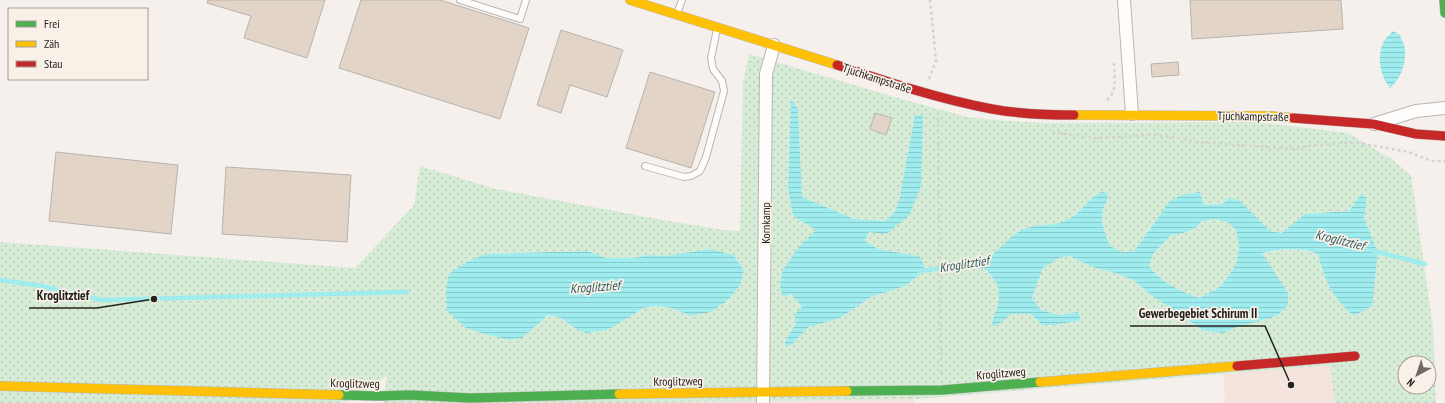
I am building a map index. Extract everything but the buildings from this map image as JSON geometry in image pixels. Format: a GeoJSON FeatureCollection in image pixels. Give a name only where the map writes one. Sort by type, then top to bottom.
{"type":"FeatureCollection","features":[{"type":"Feature","properties":{"kind":"street","name":"Tjüchkampstraße"},"geometry":{"type":"LineString","coordinates":[[630,0],[918,92],[993,109],[1043,115],[1095,116],[1132,114],[1271,116],[1373,124],[1416,134],[1445,136]]}},
{"type":"Feature","properties":{"kind":"street"},"geometry":{"type":"LineString","coordinates":[[1124,0],[1132,114]]}},
{"type":"Feature","properties":{"kind":"street"},"geometry":{"type":"LineString","coordinates":[[1444,0],[1445,13]]}},
{"type":"Feature","properties":{"kind":"street","name":"Kornkamp"},"geometry":{"type":"LineString","coordinates":[[763,397],[766,74],[774,45]]}},
{"type":"Feature","properties":{"kind":"street","name":"Tjüchkampstraße"},"geometry":{"type":"LineString","coordinates":[[1373,124],[1416,111],[1445,108]]}},
{"type":"Feature","properties":{"kind":"street","name":"Kroglitzweg"},"geometry":{"type":"LineString","coordinates":[[0,386],[373,399],[410,395],[470,398],[763,397],[942,390],[1355,356]]}},
{"type":"Feature","properties":{"kind":"lane"},"geometry":{"type":"LineString","coordinates":[[460,0],[520,19],[526,0]]}},
{"type":"Feature","properties":{"kind":"lane"},"geometry":{"type":"LineString","coordinates":[[677,14],[682,0]]}},
{"type":"Feature","properties":{"kind":"lane"},"geometry":{"type":"LineString","coordinates":[[645,166],[684,177],[691,176],[700,171],[706,157],[724,91],[722,81],[713,69],[711,58],[718,27]]}},
{"type":"Feature","properties":{"kind":"path"},"geometry":{"type":"LineString","coordinates":[[930,0],[936,61]]}},
{"type":"Feature","properties":{"kind":"path"},"geometry":{"type":"LineString","coordinates":[[1095,138],[1094,106],[1103,103],[1110,98],[1115,86],[1113,59],[1118,52],[1128,45]]}},
{"type":"Feature","properties":{"kind":"path"},"geometry":{"type":"LineString","coordinates":[[942,390],[938,111],[944,113]]}},
{"type":"Feature","properties":{"kind":"path"},"geometry":{"type":"LineString","coordinates":[[1050,132],[1095,138],[1153,135],[1174,137],[1196,142],[1294,149],[1309,146],[1359,143],[1409,152],[1431,161],[1445,161]]}},
{"type":"Feature","properties":{"kind":"shaded area"},"geometry":{"type":"Polygon","coordinates":[[[1353,356],[1360,403],[1225,403],[1223,366],[1353,356]]]}},
{"type":"Feature","properties":{"kind":"shaded area"},"geometry":{"type":"Polygon","coordinates":[[[914,390],[914,403],[532,403],[914,390]]]}},
{"type":"Feature","properties":{"kind":"green space"},"geometry":{"type":"Polygon","coordinates":[[[749,54],[967,117],[1049,123],[1255,122],[1348,133],[1390,158],[1411,175],[1433,327],[1434,355],[1397,355],[1397,395],[1436,395],[1436,403],[1335,403],[1330,365],[917,399],[642,403],[383,403],[387,376],[349,401],[339,403],[0,403],[0,242],[355,268],[414,205],[420,166],[496,189],[663,220],[723,230],[740,231],[743,82],[749,54]],[[791,100],[788,188],[793,216],[817,230],[797,249],[783,297],[791,294],[802,307],[796,323],[784,344],[790,346],[809,327],[840,318],[871,297],[905,286],[919,256],[878,249],[865,241],[869,232],[909,216],[899,202],[895,211],[885,221],[854,219],[802,197],[798,109],[791,100]],[[1101,192],[1095,195],[1070,219],[1058,224],[1029,227],[989,256],[966,266],[987,270],[998,285],[999,302],[991,324],[1010,314],[1031,314],[1042,325],[1078,312],[1059,315],[1041,310],[1032,298],[1043,268],[1059,258],[1069,256],[1095,268],[1116,273],[1133,280],[1151,295],[1204,331],[1224,333],[1237,327],[1272,270],[1262,253],[1283,250],[1304,250],[1318,254],[1323,274],[1378,252],[1364,218],[1367,198],[1361,194],[1349,211],[1306,214],[1282,233],[1270,231],[1239,200],[1229,198],[1222,204],[1204,205],[1200,192],[1155,221],[1134,251],[1122,252],[1110,246],[1105,234],[1102,216],[1108,193],[1101,192]],[[710,249],[665,256],[649,255],[634,258],[606,258],[588,251],[485,254],[447,311],[466,328],[484,334],[548,315],[561,318],[576,329],[628,318],[643,308],[656,306],[672,308],[691,316],[711,312],[727,302],[740,286],[744,270],[710,249]]]}},
{"type":"Feature","properties":{"kind":"green space"},"geometry":{"type":"Polygon","coordinates":[[[1214,219],[1227,221],[1236,231],[1239,248],[1236,265],[1221,286],[1200,298],[1165,282],[1149,265],[1153,254],[1171,235],[1183,233],[1196,228],[1201,223],[1214,219]]]}},
{"type":"Feature","properties":{"kind":"water"},"geometry":{"type":"Polygon","coordinates":[[[1393,31],[1400,35],[1405,50],[1405,56],[1404,66],[1400,76],[1390,88],[1380,66],[1380,53],[1384,41],[1393,31]]]}},
{"type":"Feature","properties":{"kind":"water"},"geometry":{"type":"Polygon","coordinates":[[[791,99],[798,109],[802,197],[854,219],[885,221],[895,211],[899,202],[915,115],[923,115],[921,186],[909,216],[886,234],[869,232],[865,241],[878,249],[919,256],[924,264],[924,271],[905,286],[871,297],[840,318],[809,327],[790,346],[784,344],[796,323],[795,314],[802,307],[791,294],[783,297],[780,286],[782,272],[797,249],[816,230],[793,216],[788,188],[791,99]]]}},
{"type":"Feature","properties":{"kind":"water"},"geometry":{"type":"Polygon","coordinates":[[[1101,192],[1108,193],[1102,216],[1104,229],[1110,246],[1122,252],[1134,251],[1170,201],[1182,195],[1200,192],[1204,205],[1222,204],[1229,198],[1239,200],[1270,231],[1282,233],[1305,214],[1349,211],[1361,194],[1367,198],[1364,218],[1378,252],[1372,306],[1354,316],[1346,309],[1330,288],[1323,273],[1318,254],[1304,250],[1276,250],[1262,253],[1288,293],[1288,305],[1277,316],[1237,327],[1224,333],[1204,331],[1151,295],[1133,280],[1116,273],[1095,268],[1069,256],[1059,258],[1043,268],[1032,298],[1041,310],[1059,315],[1078,312],[1081,320],[1055,325],[1042,325],[1031,314],[1011,314],[996,326],[991,325],[999,302],[998,285],[987,270],[966,266],[988,257],[1015,234],[1027,228],[1059,223],[1069,219],[1078,213],[1097,194],[1101,192]],[[1214,219],[1201,222],[1196,228],[1183,233],[1171,235],[1153,254],[1149,265],[1165,282],[1200,298],[1221,286],[1236,265],[1239,248],[1236,230],[1227,222],[1214,219]]]}},
{"type":"Feature","properties":{"kind":"water"},"geometry":{"type":"Polygon","coordinates":[[[710,249],[733,255],[744,270],[740,286],[726,302],[711,312],[691,316],[672,308],[656,306],[643,308],[607,330],[586,333],[576,329],[561,318],[548,315],[522,338],[510,340],[466,328],[447,311],[446,291],[449,274],[465,263],[485,254],[588,251],[606,258],[634,258],[649,255],[665,256],[710,249]]]}},
{"type":"Feature","properties":{"kind":"waterway","name":"Kroglitztief"},"geometry":{"type":"LineString","coordinates":[[1374,251],[1425,264]]}},
{"type":"Feature","properties":{"kind":"waterway","name":"Kroglitztief"},"geometry":{"type":"LineString","coordinates":[[919,271],[971,265]]}},
{"type":"Feature","properties":{"kind":"waterway","name":"Kroglitztief"},"geometry":{"type":"LineString","coordinates":[[0,280],[42,286],[102,300],[407,292]]}},
{"type":"Feature","properties":{"kind":"traffic: fast"},"geometry":{"type":"LineString","coordinates":[[1444,0],[1445,13]]}},
{"type":"Feature","properties":{"kind":"traffic: fast"},"geometry":{"type":"LineString","coordinates":[[847,391],[942,390],[1040,382]]}},
{"type":"Feature","properties":{"kind":"traffic: fast"},"geometry":{"type":"LineString","coordinates":[[339,395],[410,395],[470,398],[619,394]]}},
{"type":"Feature","properties":{"kind":"traffic: slow"},"geometry":{"type":"LineString","coordinates":[[630,0],[837,65]]}},
{"type":"Feature","properties":{"kind":"traffic: slow"},"geometry":{"type":"LineString","coordinates":[[1074,115],[1271,116],[1293,118]]}},
{"type":"Feature","properties":{"kind":"traffic: slow"},"geometry":{"type":"LineString","coordinates":[[1040,382],[1237,366]]}},
{"type":"Feature","properties":{"kind":"traffic: slow"},"geometry":{"type":"LineString","coordinates":[[0,386],[339,395]]}},
{"type":"Feature","properties":{"kind":"traffic: slow"},"geometry":{"type":"LineString","coordinates":[[619,394],[847,391]]}},
{"type":"Feature","properties":{"kind":"traffic: jam"},"geometry":{"type":"LineString","coordinates":[[837,65],[914,90],[972,105],[1002,111],[1074,115]]}},
{"type":"Feature","properties":{"kind":"traffic: jam"},"geometry":{"type":"LineString","coordinates":[[1293,118],[1373,124],[1416,134],[1445,136]]}},
{"type":"Feature","properties":{"kind":"traffic: jam"},"geometry":{"type":"LineString","coordinates":[[1237,366],[1355,356]]}},
{"type":"Feature","properties":{"kind":"place","name":"Kroglitztief"},"geometry":{"type":"Point","coordinates":[154,299]}},
{"type":"Feature","properties":{"kind":"place","name":"Gewerbegebiet Schirum II"},"geometry":{"type":"Point","coordinates":[1291,385]}}]}
